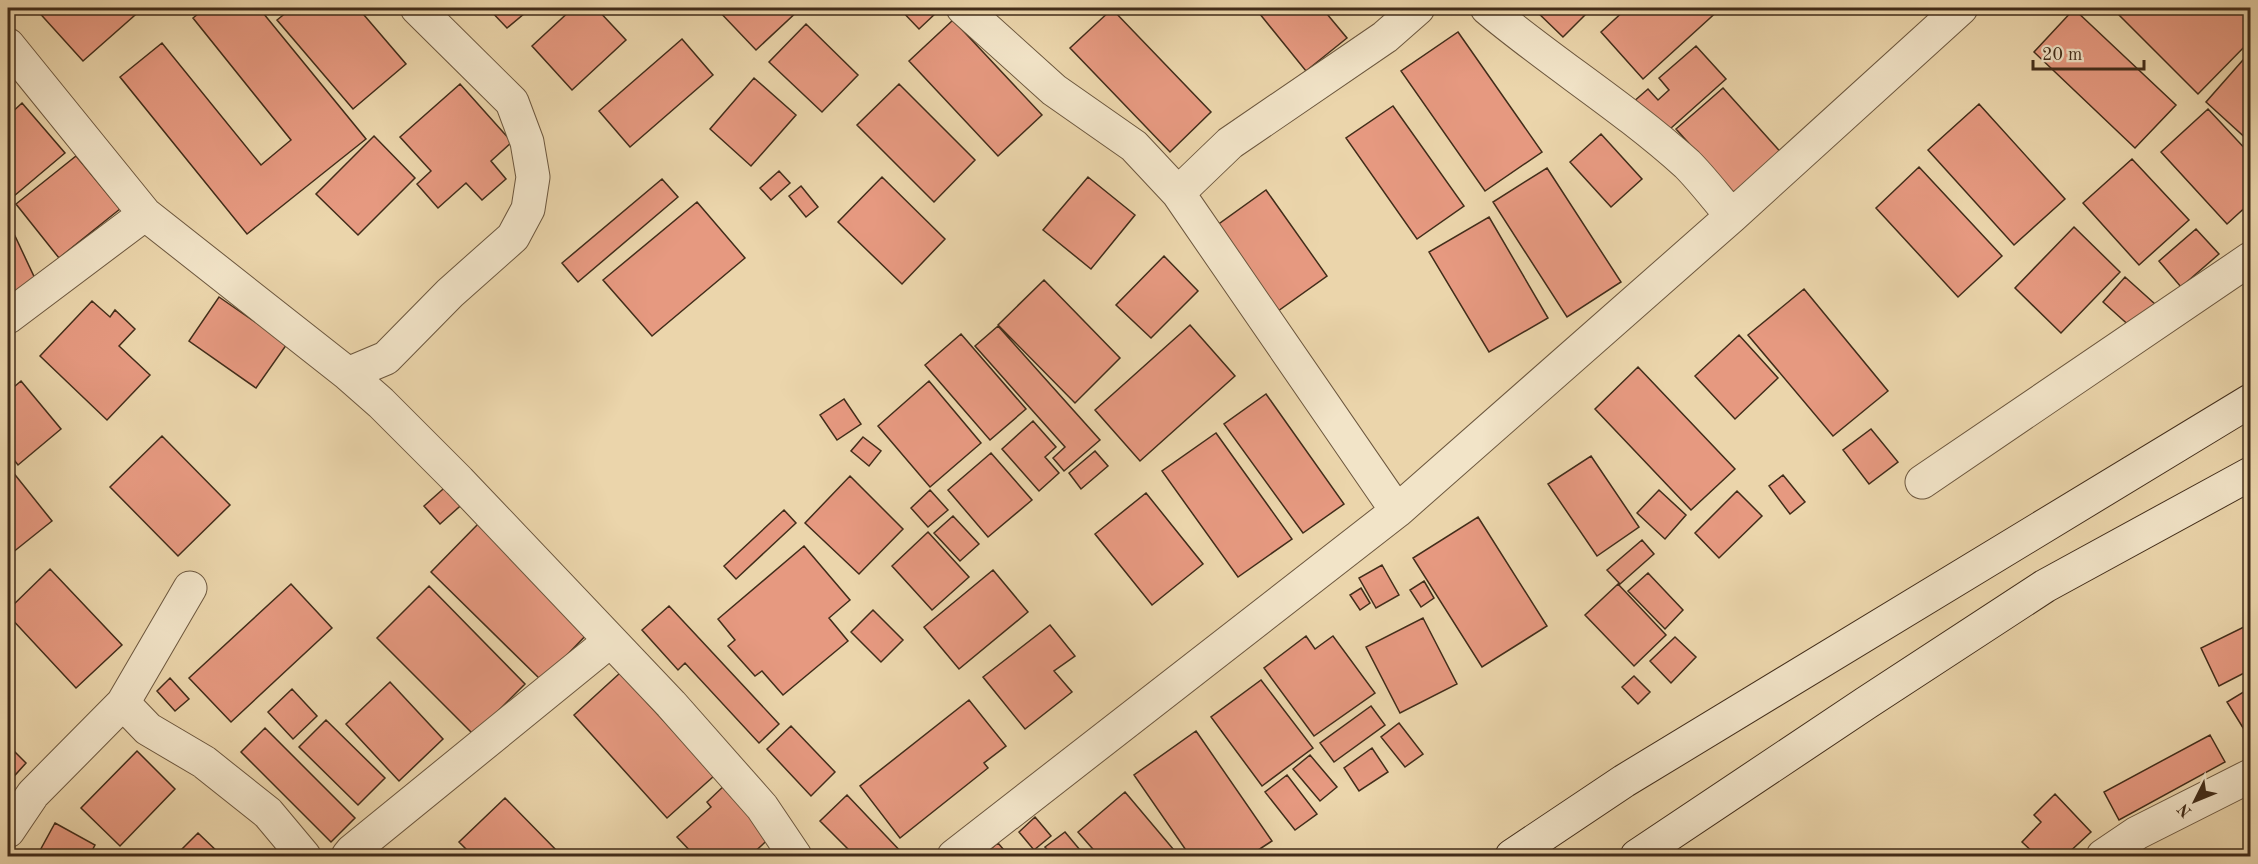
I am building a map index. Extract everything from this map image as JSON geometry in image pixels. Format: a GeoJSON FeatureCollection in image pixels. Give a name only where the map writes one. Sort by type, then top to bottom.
{"type":"FeatureCollection","features":[{"type":"Feature","properties":{"kind":"street"},"geometry":{"type":"LineString","coordinates":[[348,374],[387,358],[450,293],[513,237],[528,209],[533,177],[527,142],[512,102],[417,8]]}},
{"type":"Feature","properties":{"kind":"street"},"geometry":{"type":"LineString","coordinates":[[963,8],[1054,90],[1134,146],[1178,194],[1397,511]]}},
{"type":"Feature","properties":{"kind":"street"},"geometry":{"type":"LineString","coordinates":[[1178,194],[1230,143],[1385,37],[1418,8]]}},
{"type":"Feature","properties":{"kind":"street"},"geometry":{"type":"LineString","coordinates":[[1487,8],[1521,37],[1619,107],[1688,165],[1732,216]]}},
{"type":"Feature","properties":{"kind":"street"},"geometry":{"type":"LineString","coordinates":[[954,856],[1397,511],[1732,216],[1961,8]]}},
{"type":"Feature","properties":{"kind":"street"},"geometry":{"type":"LineString","coordinates":[[8,45],[145,214],[348,374],[381,403],[467,489],[671,704],[762,807],[795,856]]}},
{"type":"Feature","properties":{"kind":"street"},"geometry":{"type":"LineString","coordinates":[[8,316],[145,214]]}},
{"type":"Feature","properties":{"kind":"street"},"geometry":{"type":"LineString","coordinates":[[1922,482],[2250,259]]}},
{"type":"Feature","properties":{"kind":"street"},"geometry":{"type":"LineString","coordinates":[[381,403],[387,358]]}},
{"type":"Feature","properties":{"kind":"street"},"geometry":{"type":"LineString","coordinates":[[1512,856],[1624,781],[2250,401]]}},
{"type":"Feature","properties":{"kind":"street"},"geometry":{"type":"LineString","coordinates":[[1637,856],[2045,586],[2250,474]]}},
{"type":"Feature","properties":{"kind":"street"},"geometry":{"type":"LineString","coordinates":[[8,831],[33,794],[123,703],[190,588]]}},
{"type":"Feature","properties":{"kind":"street"},"geometry":{"type":"LineString","coordinates":[[348,856],[352,850],[610,641]]}},
{"type":"Feature","properties":{"kind":"street"},"geometry":{"type":"LineString","coordinates":[[123,703],[148,729],[204,762],[267,813],[304,856]]}},
{"type":"Feature","properties":{"kind":"street"},"geometry":{"type":"LineString","coordinates":[[2103,856],[2137,833],[2250,776]]}},
{"type":"Feature","properties":{"kind":"building"},"geometry":{"type":"Polygon","coordinates":[[[35,8],[143,8],[83,61],[35,8]]]}},
{"type":"Feature","properties":{"kind":"building"},"geometry":{"type":"Polygon","coordinates":[[[205,8],[259,8],[366,139],[247,234],[120,77],[162,43],[261,165],[291,140],[193,18],[205,8]]]}},
{"type":"Feature","properties":{"kind":"building"},"geometry":{"type":"Polygon","coordinates":[[[292,8],[358,8],[406,64],[353,109],[277,20],[292,8]]]}},
{"type":"Feature","properties":{"kind":"building"},"geometry":{"type":"Polygon","coordinates":[[[488,8],[531,8],[507,28],[488,8]]]}},
{"type":"Feature","properties":{"kind":"building"},"geometry":{"type":"Polygon","coordinates":[[[573,8],[596,8],[626,40],[572,90],[532,46],[573,8]]]}},
{"type":"Feature","properties":{"kind":"building"},"geometry":{"type":"Polygon","coordinates":[[[716,8],[801,8],[756,50],[716,8]]]}},
{"type":"Feature","properties":{"kind":"building"},"geometry":{"type":"Polygon","coordinates":[[[899,8],[932,8],[936,13],[919,29],[899,8]]]}},
{"type":"Feature","properties":{"kind":"building"},"geometry":{"type":"Polygon","coordinates":[[[1255,8],[1322,8],[1347,38],[1306,71],[1255,8]]]}},
{"type":"Feature","properties":{"kind":"building"},"geometry":{"type":"Polygon","coordinates":[[[1533,8],[1592,8],[1563,37],[1533,8]]]}},
{"type":"Feature","properties":{"kind":"building"},"geometry":{"type":"Polygon","coordinates":[[[1627,8],[1721,8],[1643,79],[1601,32],[1627,8]]]}},
{"type":"Feature","properties":{"kind":"building"},"geometry":{"type":"Polygon","coordinates":[[[2112,8],[2237,8],[2250,21],[2250,41],[2198,94],[2112,8]]]}},
{"type":"Feature","properties":{"kind":"building"},"geometry":{"type":"Polygon","coordinates":[[[1112,9],[1211,112],[1170,152],[1070,48],[1112,9]]]}},
{"type":"Feature","properties":{"kind":"building"},"geometry":{"type":"Polygon","coordinates":[[[2074,9],[2176,105],[2135,148],[2034,52],[2074,9]]]}},
{"type":"Feature","properties":{"kind":"building"},"geometry":{"type":"Polygon","coordinates":[[[953,20],[1042,115],[998,156],[909,61],[953,20]]]}},
{"type":"Feature","properties":{"kind":"building"},"geometry":{"type":"Polygon","coordinates":[[[806,24],[858,75],[822,112],[769,62],[806,24]]]}},
{"type":"Feature","properties":{"kind":"building"},"geometry":{"type":"Polygon","coordinates":[[[1458,32],[1542,152],[1485,191],[1401,71],[1458,32]]]}},
{"type":"Feature","properties":{"kind":"building"},"geometry":{"type":"Polygon","coordinates":[[[682,39],[713,75],[630,147],[599,111],[682,39]]]}},
{"type":"Feature","properties":{"kind":"building"},"geometry":{"type":"Polygon","coordinates":[[[1696,46],[1726,79],[1661,137],[1632,103],[1648,89],[1658,100],[1669,90],[1659,78],[1696,46]]]}},
{"type":"Feature","properties":{"kind":"building"},"geometry":{"type":"Polygon","coordinates":[[[2250,52],[2250,142],[2206,102],[2250,52]]]}},
{"type":"Feature","properties":{"kind":"building"},"geometry":{"type":"Polygon","coordinates":[[[754,78],[796,115],[751,166],[710,129],[754,78]]]}},
{"type":"Feature","properties":{"kind":"building"},"geometry":{"type":"Polygon","coordinates":[[[460,84],[512,142],[491,161],[506,179],[482,200],[466,183],[438,208],[417,184],[431,171],[400,137],[460,84]]]}},
{"type":"Feature","properties":{"kind":"building"},"geometry":{"type":"Polygon","coordinates":[[[899,84],[975,160],[934,202],[857,125],[899,84]]]}},
{"type":"Feature","properties":{"kind":"building"},"geometry":{"type":"Polygon","coordinates":[[[1723,88],[1786,158],[1740,200],[1676,129],[1723,88]]]}},
{"type":"Feature","properties":{"kind":"building"},"geometry":{"type":"Polygon","coordinates":[[[22,103],[65,153],[14,196],[8,189],[8,116],[22,103]]]}},
{"type":"Feature","properties":{"kind":"building"},"geometry":{"type":"Polygon","coordinates":[[[1979,104],[2065,199],[2014,245],[1928,150],[1979,104]]]}},
{"type":"Feature","properties":{"kind":"building"},"geometry":{"type":"Polygon","coordinates":[[[1393,106],[1464,206],[1417,239],[1346,138],[1393,106]]]}},
{"type":"Feature","properties":{"kind":"building"},"geometry":{"type":"Polygon","coordinates":[[[2208,109],[2250,154],[2250,203],[2227,224],[2161,152],[2208,109]]]}},
{"type":"Feature","properties":{"kind":"building"},"geometry":{"type":"Polygon","coordinates":[[[1601,134],[1642,179],[1611,207],[1570,162],[1601,134]]]}},
{"type":"Feature","properties":{"kind":"building"},"geometry":{"type":"Polygon","coordinates":[[[374,136],[415,178],[358,235],[316,194],[374,136]]]}},
{"type":"Feature","properties":{"kind":"building"},"geometry":{"type":"Polygon","coordinates":[[[76,156],[120,209],[59,258],[16,204],[76,156]]]}},
{"type":"Feature","properties":{"kind":"building"},"geometry":{"type":"Polygon","coordinates":[[[2132,159],[2189,220],[2139,265],[2083,203],[2132,159]]]}},
{"type":"Feature","properties":{"kind":"building"},"geometry":{"type":"Polygon","coordinates":[[[1919,167],[2002,256],[1958,297],[1876,208],[1919,167]]]}},
{"type":"Feature","properties":{"kind":"building"},"geometry":{"type":"Polygon","coordinates":[[[1547,168],[1621,282],[1567,317],[1493,202],[1547,168]]]}},
{"type":"Feature","properties":{"kind":"building"},"geometry":{"type":"Polygon","coordinates":[[[779,171],[790,183],[771,200],[760,188],[779,171]]]}},
{"type":"Feature","properties":{"kind":"building"},"geometry":{"type":"Polygon","coordinates":[[[882,177],[945,239],[902,284],[838,222],[882,177]]]}},
{"type":"Feature","properties":{"kind":"building"},"geometry":{"type":"Polygon","coordinates":[[[1088,177],[1135,215],[1091,269],[1043,230],[1088,177]]]}},
{"type":"Feature","properties":{"kind":"building"},"geometry":{"type":"Polygon","coordinates":[[[662,179],[678,197],[578,282],[562,263],[662,179]]]}},
{"type":"Feature","properties":{"kind":"building"},"geometry":{"type":"Polygon","coordinates":[[[801,186],[818,207],[806,217],[789,196],[801,186]]]}},
{"type":"Feature","properties":{"kind":"building"},"geometry":{"type":"Polygon","coordinates":[[[1266,190],[1327,276],[1271,316],[1209,231],[1266,190]]]}},
{"type":"Feature","properties":{"kind":"building"},"geometry":{"type":"Polygon","coordinates":[[[697,202],[745,258],[652,336],[603,280],[697,202]]]}},
{"type":"Feature","properties":{"kind":"building"},"geometry":{"type":"Polygon","coordinates":[[[1489,217],[1548,318],[1489,352],[1429,252],[1489,217]]]}},
{"type":"Feature","properties":{"kind":"building"},"geometry":{"type":"Polygon","coordinates":[[[8,221],[38,285],[8,299],[8,221]]]}},
{"type":"Feature","properties":{"kind":"building"},"geometry":{"type":"Polygon","coordinates":[[[2074,227],[2120,272],[2061,333],[2015,288],[2074,227]]]}},
{"type":"Feature","properties":{"kind":"building"},"geometry":{"type":"Polygon","coordinates":[[[2196,229],[2219,254],[2181,287],[2159,261],[2196,229]]]}},
{"type":"Feature","properties":{"kind":"building"},"geometry":{"type":"Polygon","coordinates":[[[1164,256],[1198,291],[1151,338],[1116,305],[1164,256]]]}},
{"type":"Feature","properties":{"kind":"building"},"geometry":{"type":"Polygon","coordinates":[[[2125,277],[2155,304],[2133,329],[2103,302],[2125,277]]]}},
{"type":"Feature","properties":{"kind":"building"},"geometry":{"type":"Polygon","coordinates":[[[1044,280],[1120,358],[1075,403],[998,325],[1044,280]]]}},
{"type":"Feature","properties":{"kind":"building"},"geometry":{"type":"Polygon","coordinates":[[[1804,289],[1888,391],[1833,436],[1748,335],[1804,289]]]}},
{"type":"Feature","properties":{"kind":"building"},"geometry":{"type":"Polygon","coordinates":[[[219,297],[287,344],[256,388],[189,341],[219,297]]]}},
{"type":"Feature","properties":{"kind":"building"},"geometry":{"type":"Polygon","coordinates":[[[92,301],[110,317],[115,310],[135,329],[119,346],[150,375],[107,420],[40,356],[92,301]]]}},
{"type":"Feature","properties":{"kind":"building"},"geometry":{"type":"Polygon","coordinates":[[[1190,325],[1235,376],[1140,461],[1095,410],[1190,325]]]}},
{"type":"Feature","properties":{"kind":"building"},"geometry":{"type":"Polygon","coordinates":[[[998,326],[1100,440],[1064,471],[1053,458],[1065,447],[975,346],[998,326]]]}},
{"type":"Feature","properties":{"kind":"building"},"geometry":{"type":"Polygon","coordinates":[[[961,334],[1026,409],[990,440],[925,365],[961,334]]]}},
{"type":"Feature","properties":{"kind":"building"},"geometry":{"type":"Polygon","coordinates":[[[1739,335],[1778,378],[1735,419],[1695,376],[1739,335]]]}},
{"type":"Feature","properties":{"kind":"building"},"geometry":{"type":"Polygon","coordinates":[[[1638,367],[1735,469],[1691,510],[1595,409],[1638,367]]]}},
{"type":"Feature","properties":{"kind":"building"},"geometry":{"type":"Polygon","coordinates":[[[21,381],[61,429],[18,465],[8,452],[8,392],[21,381]]]}},
{"type":"Feature","properties":{"kind":"building"},"geometry":{"type":"Polygon","coordinates":[[[929,381],[981,443],[930,487],[878,426],[929,381]]]}},
{"type":"Feature","properties":{"kind":"building"},"geometry":{"type":"Polygon","coordinates":[[[1266,394],[1344,504],[1303,533],[1224,424],[1266,394]]]}},
{"type":"Feature","properties":{"kind":"building"},"geometry":{"type":"Polygon","coordinates":[[[844,399],[861,424],[837,440],[820,415],[844,399]]]}},
{"type":"Feature","properties":{"kind":"building"},"geometry":{"type":"Polygon","coordinates":[[[1033,421],[1056,447],[1045,457],[1059,473],[1039,491],[1002,449],[1033,421]]]}},
{"type":"Feature","properties":{"kind":"building"},"geometry":{"type":"Polygon","coordinates":[[[1871,429],[1898,462],[1869,484],[1843,450],[1871,429]]]}},
{"type":"Feature","properties":{"kind":"building"},"geometry":{"type":"Polygon","coordinates":[[[1216,433],[1292,539],[1238,577],[1162,471],[1216,433]]]}},
{"type":"Feature","properties":{"kind":"building"},"geometry":{"type":"Polygon","coordinates":[[[162,436],[230,505],[178,556],[110,487],[162,436]]]}},
{"type":"Feature","properties":{"kind":"building"},"geometry":{"type":"Polygon","coordinates":[[[863,437],[881,451],[869,466],[851,451],[863,437]]]}},
{"type":"Feature","properties":{"kind":"building"},"geometry":{"type":"Polygon","coordinates":[[[1095,451],[1108,466],[1081,489],[1069,473],[1095,451]]]}},
{"type":"Feature","properties":{"kind":"building"},"geometry":{"type":"Polygon","coordinates":[[[991,453],[1032,500],[988,537],[948,490],[991,453]]]}},
{"type":"Feature","properties":{"kind":"building"},"geometry":{"type":"Polygon","coordinates":[[[1591,456],[1639,527],[1597,556],[1548,484],[1591,456]]]}},
{"type":"Feature","properties":{"kind":"building"},"geometry":{"type":"Polygon","coordinates":[[[8,466],[52,521],[12,553],[8,547],[8,466]]]}},
{"type":"Feature","properties":{"kind":"building"},"geometry":{"type":"Polygon","coordinates":[[[1783,475],[1805,502],[1790,514],[1769,486],[1783,475]]]}},
{"type":"Feature","properties":{"kind":"building"},"geometry":{"type":"Polygon","coordinates":[[[850,476],[903,529],[859,574],[805,523],[850,476]]]}},
{"type":"Feature","properties":{"kind":"building"},"geometry":{"type":"Polygon","coordinates":[[[451,482],[467,500],[440,524],[424,506],[451,482]]]}},
{"type":"Feature","properties":{"kind":"building"},"geometry":{"type":"Polygon","coordinates":[[[930,490],[948,510],[928,527],[911,508],[930,490]]]}},
{"type":"Feature","properties":{"kind":"building"},"geometry":{"type":"Polygon","coordinates":[[[1659,490],[1686,515],[1665,539],[1637,513],[1659,490]]]}},
{"type":"Feature","properties":{"kind":"building"},"geometry":{"type":"Polygon","coordinates":[[[1737,491],[1762,516],[1719,558],[1695,533],[1737,491]]]}},
{"type":"Feature","properties":{"kind":"building"},"geometry":{"type":"Polygon","coordinates":[[[1146,493],[1203,564],[1152,605],[1095,534],[1146,493]]]}},
{"type":"Feature","properties":{"kind":"building"},"geometry":{"type":"Polygon","coordinates":[[[784,510],[796,523],[736,579],[724,566],[784,510]]]}},
{"type":"Feature","properties":{"kind":"building"},"geometry":{"type":"Polygon","coordinates":[[[953,516],[979,544],[960,561],[934,533],[953,516]]]}},
{"type":"Feature","properties":{"kind":"building"},"geometry":{"type":"Polygon","coordinates":[[[1478,517],[1547,626],[1482,667],[1413,558],[1478,517]]]}},
{"type":"Feature","properties":{"kind":"building"},"geometry":{"type":"Polygon","coordinates":[[[479,523],[590,631],[542,681],[431,572],[479,523]]]}},
{"type":"Feature","properties":{"kind":"building"},"geometry":{"type":"Polygon","coordinates":[[[928,532],[969,577],[932,610],[892,566],[928,532]]]}},
{"type":"Feature","properties":{"kind":"building"},"geometry":{"type":"Polygon","coordinates":[[[1642,540],[1654,554],[1620,584],[1607,570],[1642,540]]]}},
{"type":"Feature","properties":{"kind":"building"},"geometry":{"type":"Polygon","coordinates":[[[804,546],[850,600],[829,618],[848,641],[783,695],[762,671],[755,676],[728,646],[735,640],[718,619],[804,546]]]}},
{"type":"Feature","properties":{"kind":"building"},"geometry":{"type":"Polygon","coordinates":[[[1382,565],[1399,595],[1376,608],[1359,578],[1382,565]]]}},
{"type":"Feature","properties":{"kind":"building"},"geometry":{"type":"Polygon","coordinates":[[[50,569],[122,645],[76,688],[8,615],[8,610],[50,569]]]}},
{"type":"Feature","properties":{"kind":"building"},"geometry":{"type":"Polygon","coordinates":[[[993,570],[1028,612],[959,669],[924,627],[993,570]]]}},
{"type":"Feature","properties":{"kind":"building"},"geometry":{"type":"Polygon","coordinates":[[[1648,573],[1683,610],[1665,629],[1628,591],[1648,573]]]}},
{"type":"Feature","properties":{"kind":"building"},"geometry":{"type":"Polygon","coordinates":[[[1424,581],[1434,598],[1421,607],[1410,590],[1424,581]]]}},
{"type":"Feature","properties":{"kind":"building"},"geometry":{"type":"Polygon","coordinates":[[[291,584],[332,628],[231,722],[189,678],[291,584]]]}},
{"type":"Feature","properties":{"kind":"building"},"geometry":{"type":"Polygon","coordinates":[[[1618,584],[1666,635],[1634,666],[1585,615],[1618,584]]]}},
{"type":"Feature","properties":{"kind":"building"},"geometry":{"type":"Polygon","coordinates":[[[429,586],[525,684],[474,735],[377,638],[429,586]]]}},
{"type":"Feature","properties":{"kind":"building"},"geometry":{"type":"Polygon","coordinates":[[[1361,588],[1370,603],[1360,610],[1350,595],[1361,588]]]}},
{"type":"Feature","properties":{"kind":"building"},"geometry":{"type":"Polygon","coordinates":[[[669,606],[779,724],[759,743],[685,663],[678,670],[642,630],[669,606]]]}},
{"type":"Feature","properties":{"kind":"building"},"geometry":{"type":"Polygon","coordinates":[[[873,610],[903,640],[881,662],[851,632],[873,610]]]}},
{"type":"Feature","properties":{"kind":"building"},"geometry":{"type":"Polygon","coordinates":[[[1423,618],[1457,684],[1400,713],[1366,647],[1423,618]]]}},
{"type":"Feature","properties":{"kind":"building"},"geometry":{"type":"Polygon","coordinates":[[[2250,624],[2250,670],[2219,686],[2201,648],[2250,624]]]}},
{"type":"Feature","properties":{"kind":"building"},"geometry":{"type":"Polygon","coordinates":[[[1050,625],[1075,656],[1054,671],[1072,692],[1025,729],[983,677],[1050,625]]]}},
{"type":"Feature","properties":{"kind":"building"},"geometry":{"type":"Polygon","coordinates":[[[1306,636],[1315,649],[1333,636],[1375,693],[1314,736],[1264,668],[1306,636]]]}},
{"type":"Feature","properties":{"kind":"building"},"geometry":{"type":"Polygon","coordinates":[[[1675,637],[1696,657],[1671,683],[1650,661],[1675,637]]]}},
{"type":"Feature","properties":{"kind":"building"},"geometry":{"type":"Polygon","coordinates":[[[620,673],[714,776],[667,818],[574,715],[620,673]]]}},
{"type":"Feature","properties":{"kind":"building"},"geometry":{"type":"Polygon","coordinates":[[[1634,676],[1650,692],[1638,704],[1622,687],[1634,676]]]}},
{"type":"Feature","properties":{"kind":"building"},"geometry":{"type":"Polygon","coordinates":[[[170,678],[189,699],[175,711],[157,691],[170,678]]]}},
{"type":"Feature","properties":{"kind":"building"},"geometry":{"type":"Polygon","coordinates":[[[1261,680],[1313,748],[1262,786],[1211,717],[1261,680]]]}},
{"type":"Feature","properties":{"kind":"building"},"geometry":{"type":"Polygon","coordinates":[[[390,682],[443,739],[399,781],[346,724],[390,682]]]}},
{"type":"Feature","properties":{"kind":"building"},"geometry":{"type":"Polygon","coordinates":[[[2250,688],[2250,739],[2227,702],[2250,688]]]}},
{"type":"Feature","properties":{"kind":"building"},"geometry":{"type":"Polygon","coordinates":[[[292,689],[317,716],[293,739],[268,712],[292,689]]]}},
{"type":"Feature","properties":{"kind":"building"},"geometry":{"type":"Polygon","coordinates":[[[969,700],[1006,746],[984,763],[988,768],[900,838],[860,786],[969,700]]]}},
{"type":"Feature","properties":{"kind":"building"},"geometry":{"type":"Polygon","coordinates":[[[1371,706],[1385,725],[1334,762],[1320,743],[1371,706]]]}},
{"type":"Feature","properties":{"kind":"building"},"geometry":{"type":"Polygon","coordinates":[[[326,720],[385,778],[358,805],[299,747],[326,720]]]}},
{"type":"Feature","properties":{"kind":"building"},"geometry":{"type":"Polygon","coordinates":[[[1399,723],[1423,754],[1405,767],[1381,737],[1399,723]]]}},
{"type":"Feature","properties":{"kind":"building"},"geometry":{"type":"Polygon","coordinates":[[[791,726],[835,772],[811,796],[767,749],[791,726]]]}},
{"type":"Feature","properties":{"kind":"building"},"geometry":{"type":"Polygon","coordinates":[[[265,728],[355,818],[331,842],[241,752],[265,728]]]}},
{"type":"Feature","properties":{"kind":"building"},"geometry":{"type":"Polygon","coordinates":[[[1196,731],[1272,841],[1249,856],[1190,856],[1134,775],[1196,731]]]}},
{"type":"Feature","properties":{"kind":"building"},"geometry":{"type":"Polygon","coordinates":[[[2210,735],[2225,762],[2119,820],[2104,792],[2210,735]]]}},
{"type":"Feature","properties":{"kind":"building"},"geometry":{"type":"Polygon","coordinates":[[[8,745],[26,763],[8,783],[8,745]]]}},
{"type":"Feature","properties":{"kind":"building"},"geometry":{"type":"Polygon","coordinates":[[[1372,748],[1388,772],[1359,791],[1344,768],[1372,748]]]}},
{"type":"Feature","properties":{"kind":"building"},"geometry":{"type":"Polygon","coordinates":[[[137,751],[175,789],[120,846],[81,808],[137,751]]]}},
{"type":"Feature","properties":{"kind":"building"},"geometry":{"type":"Polygon","coordinates":[[[1310,755],[1337,787],[1320,801],[1293,769],[1310,755]]]}},
{"type":"Feature","properties":{"kind":"building"},"geometry":{"type":"Polygon","coordinates":[[[1287,775],[1317,814],[1295,830],[1265,792],[1287,775]]]}},
{"type":"Feature","properties":{"kind":"building"},"geometry":{"type":"Polygon","coordinates":[[[728,782],[774,834],[750,856],[695,856],[677,837],[711,807],[707,802],[728,782]]]}},
{"type":"Feature","properties":{"kind":"building"},"geometry":{"type":"Polygon","coordinates":[[[1125,792],[1179,856],[1099,856],[1078,832],[1125,792]]]}},
{"type":"Feature","properties":{"kind":"building"},"geometry":{"type":"Polygon","coordinates":[[[2055,794],[2091,832],[2065,856],[2037,856],[2022,842],[2041,822],[2034,815],[2055,794]]]}},
{"type":"Feature","properties":{"kind":"building"},"geometry":{"type":"Polygon","coordinates":[[[847,795],[905,856],[855,856],[820,821],[847,795]]]}},
{"type":"Feature","properties":{"kind":"building"},"geometry":{"type":"Polygon","coordinates":[[[505,798],[562,856],[473,856],[459,842],[505,798]]]}},
{"type":"Feature","properties":{"kind":"building"},"geometry":{"type":"Polygon","coordinates":[[[1035,817],[1051,836],[1034,850],[1019,832],[1035,817]]]}},
{"type":"Feature","properties":{"kind":"building"},"geometry":{"type":"Polygon","coordinates":[[[55,823],[95,845],[89,856],[37,856],[55,823]]]}},
{"type":"Feature","properties":{"kind":"building"},"geometry":{"type":"Polygon","coordinates":[[[1065,832],[1085,856],[1053,856],[1045,847],[1065,832]]]}},
{"type":"Feature","properties":{"kind":"building"},"geometry":{"type":"Polygon","coordinates":[[[198,833],[222,856],[175,856],[198,833]]]}},
{"type":"Feature","properties":{"kind":"building"},"geometry":{"type":"Polygon","coordinates":[[[998,843],[1009,856],[982,856],[998,843]]]}}]}
